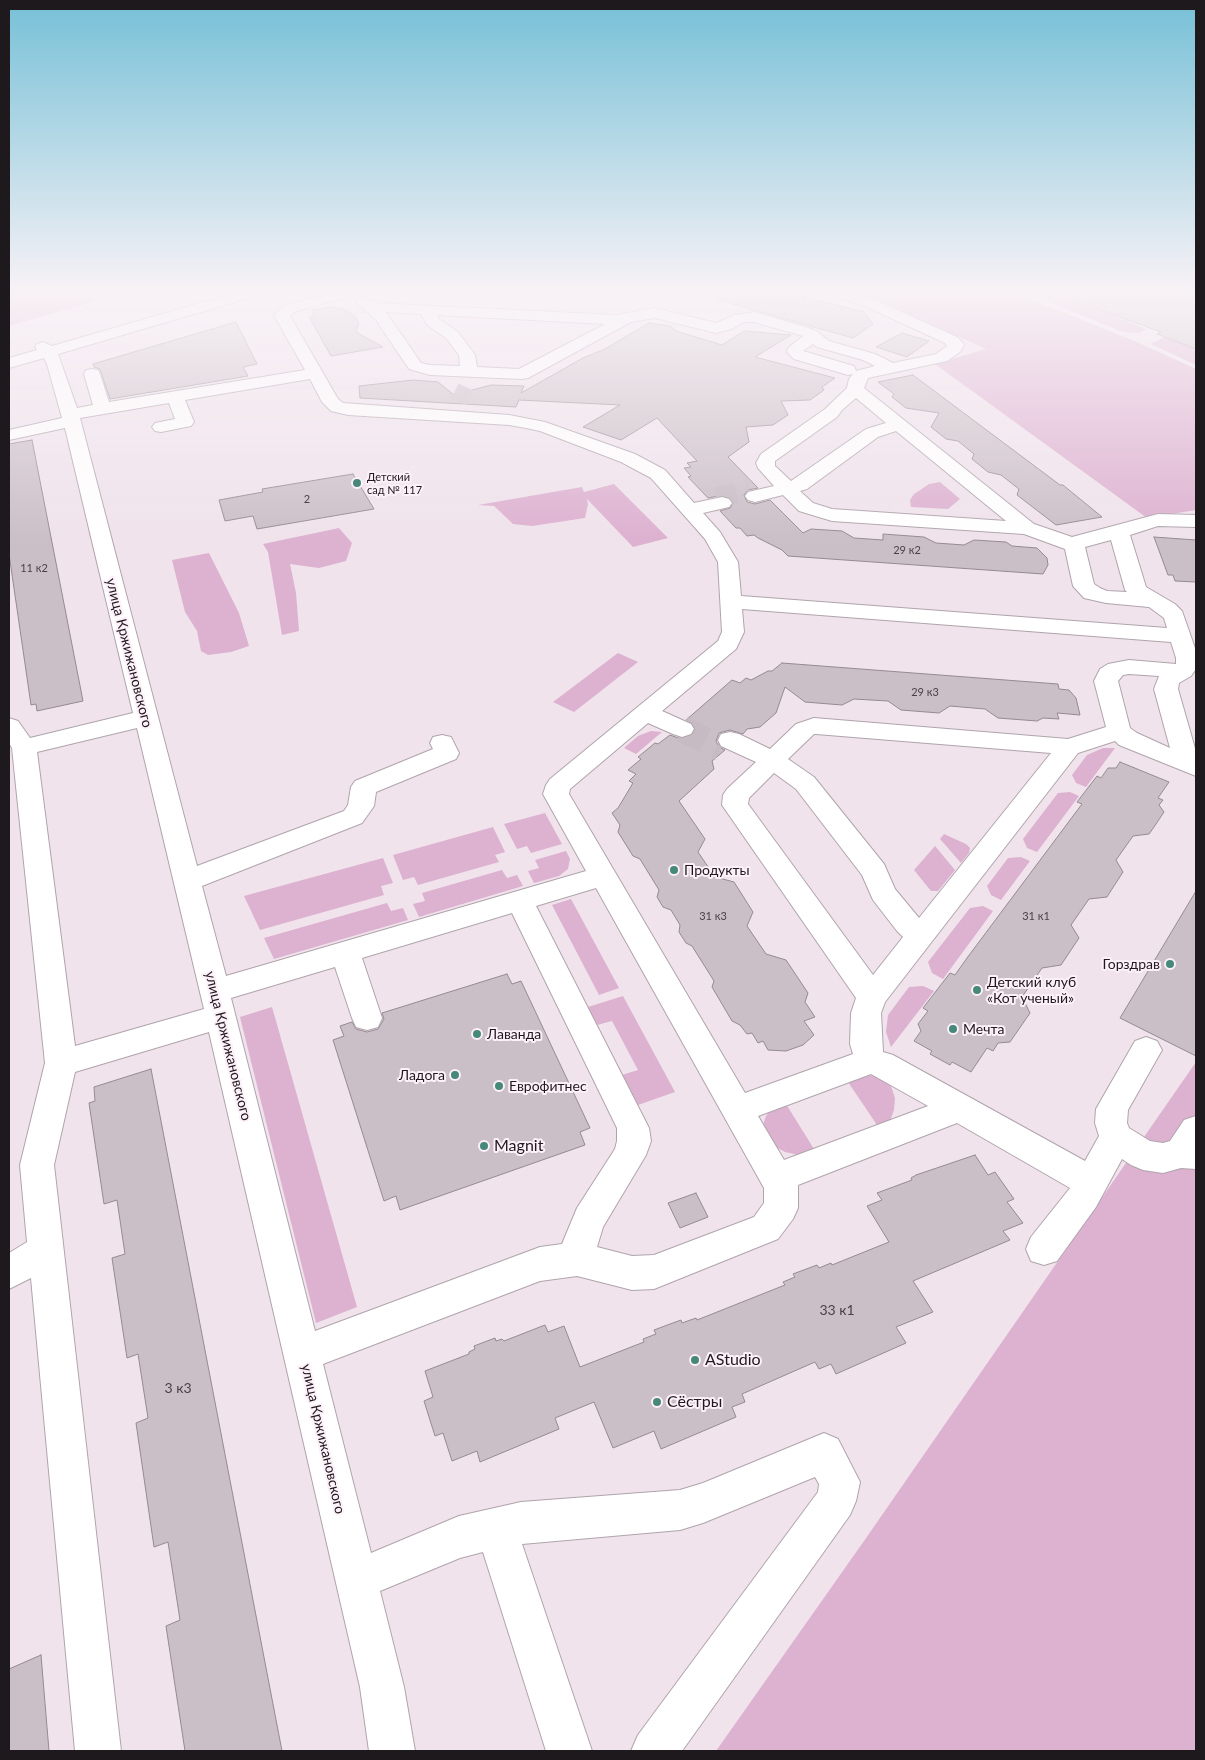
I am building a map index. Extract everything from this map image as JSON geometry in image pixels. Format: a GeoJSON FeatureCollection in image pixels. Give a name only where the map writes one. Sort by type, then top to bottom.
{"type":"FeatureCollection","features":[{"type":"Feature","properties":{"kind":"street","name":"улица Кржижановского"},"geometry":{"type":"LineString","coordinates":[[59,376],[71,418],[218,1003],[382,1687],[392,1751]]}},
{"type":"Feature","properties":{"kind":"street"},"geometry":{"type":"LineString","coordinates":[[93,376],[103,409]]}},
{"type":"Feature","properties":{"kind":"street"},"geometry":{"type":"LineString","coordinates":[[10,430],[71,418],[103,409],[297,376]]}},
{"type":"Feature","properties":{"kind":"street"},"geometry":{"type":"LineString","coordinates":[[317,376],[331,402],[347,417],[458,392],[510,376]]}},
{"type":"Feature","properties":{"kind":"street"},"geometry":{"type":"LineString","coordinates":[[302,1354],[540,1264],[577,1259],[632,1273],[654,1272],[766,1228],[781,1208],[781,1186],[556,794],[559,785],[728,644],[734,632],[728,562],[713,536],[658,474],[595,438],[526,422],[458,392],[438,376]]}},
{"type":"Feature","properties":{"kind":"street"},"geometry":{"type":"LineString","coordinates":[[458,392],[464,376]]}},
{"type":"Feature","properties":{"kind":"street"},"geometry":{"type":"LineString","coordinates":[[847,376],[858,381],[900,425],[1026,528]]}},
{"type":"Feature","properties":{"kind":"street"},"geometry":{"type":"LineString","coordinates":[[870,376],[858,381],[848,398],[836,406],[831,413],[768,458],[765,463],[767,468],[806,507],[832,515],[1026,528],[1074,545]]}},
{"type":"Feature","properties":{"kind":"street"},"geometry":{"type":"LineString","coordinates":[[161,426],[186,422],[175,397]]}},
{"type":"Feature","properties":{"kind":"street"},"geometry":{"type":"LineString","coordinates":[[752,494],[812,478],[872,433],[900,425]]}},
{"type":"Feature","properties":{"kind":"street"},"geometry":{"type":"LineString","coordinates":[[687,507],[719,501]]}},
{"type":"Feature","properties":{"kind":"street"},"geometry":{"type":"LineString","coordinates":[[1074,545],[1078,542],[1158,520],[1196,522]]}},
{"type":"Feature","properties":{"kind":"street"},"geometry":{"type":"LineString","coordinates":[[1119,532],[1136,590],[1151,601],[1167,609],[1174,616],[1188,658],[1188,666],[1183,672],[1168,680],[1166,688],[1192,765]]}},
{"type":"Feature","properties":{"kind":"street"},"geometry":{"type":"LineString","coordinates":[[1074,545],[1084,586],[1092,593],[1106,598],[1151,601]]}},
{"type":"Feature","properties":{"kind":"street"},"geometry":{"type":"LineString","coordinates":[[731,602],[1180,636]]}},
{"type":"Feature","properties":{"kind":"street"},"geometry":{"type":"LineString","coordinates":[[1183,672],[1129,667],[1116,669],[1108,674],[1106,681],[1119,731],[1128,739],[1192,765]]}},
{"type":"Feature","properties":{"kind":"street"},"geometry":{"type":"LineString","coordinates":[[651,709],[687,726]]}},
{"type":"Feature","properties":{"kind":"street"},"geometry":{"type":"LineString","coordinates":[[98,1751],[37,1165],[61,1063],[17,736],[145,718]]}},
{"type":"Feature","properties":{"kind":"street"},"geometry":{"type":"LineString","coordinates":[[872,997],[735,805],[736,795],[805,729],[814,726],[1069,747],[1119,731]]}},
{"type":"Feature","properties":{"kind":"street"},"geometry":{"type":"LineString","coordinates":[[188,881],[353,817],[360,806],[364,787],[447,753],[442,743]]}},
{"type":"Feature","properties":{"kind":"street"},"geometry":{"type":"LineString","coordinates":[[725,744],[805,783],[874,871],[883,893],[907,924],[921,935]]}},
{"type":"Feature","properties":{"kind":"street"},"geometry":{"type":"LineString","coordinates":[[870,1061],[866,1044],[866,1013],[872,997],[1069,747]]}},
{"type":"Feature","properties":{"kind":"street"},"geometry":{"type":"LineString","coordinates":[[61,1063],[345,952],[603,876]]}},
{"type":"Feature","properties":{"kind":"street"},"geometry":{"type":"LineString","coordinates":[[520,900],[632,1128],[634,1141],[629,1155],[590,1219],[581,1239],[577,1259]]}},
{"type":"Feature","properties":{"kind":"street"},"geometry":{"type":"LineString","coordinates":[[345,952],[367,1018]]}},
{"type":"Feature","properties":{"kind":"street"},"geometry":{"type":"LineString","coordinates":[[1146,1050],[1112,1109],[1111,1123],[1116,1138],[1143,1154],[1163,1158],[1191,1146]]}},
{"type":"Feature","properties":{"kind":"street"},"geometry":{"type":"LineString","coordinates":[[737,1110],[870,1061],[882,1064],[1091,1182]]}},
{"type":"Feature","properties":{"kind":"street"},"geometry":{"type":"LineString","coordinates":[[776,1178],[959,1108]]}},
{"type":"Feature","properties":{"kind":"street"},"geometry":{"type":"LineString","coordinates":[[1044,1249],[1084,1196],[1116,1138]]}},
{"type":"Feature","properties":{"kind":"street"},"geometry":{"type":"LineString","coordinates":[[9,1272],[45,1251]]}},
{"type":"Feature","properties":{"kind":"street"},"geometry":{"type":"LineString","coordinates":[[356,1580],[459,1537],[496,1528],[521,1523],[680,1510],[703,1503],[824,1454],[840,1482],[836,1501],[654,1751]]}},
{"type":"Feature","properties":{"kind":"street"},"geometry":{"type":"LineString","coordinates":[[496,1528],[569,1751]]}},
{"type":"Feature","properties":{"kind":"shaded area"},"geometry":{"type":"Polygon","coordinates":[[[952,376],[1196,376],[1196,510],[1147,518],[952,376]]]}},
{"type":"Feature","properties":{"kind":"shaded area"},"geometry":{"type":"Polygon","coordinates":[[[940,482],[960,499],[948,509],[911,507],[910,500],[914,494],[929,484],[940,482]]]}},
{"type":"Feature","properties":{"kind":"shaded area"},"geometry":{"type":"Polygon","coordinates":[[[614,484],[668,538],[633,547],[587,499],[588,504],[585,518],[532,526],[513,524],[494,506],[478,505],[582,487],[584,492],[614,484]]]}},
{"type":"Feature","properties":{"kind":"shaded area"},"geometry":{"type":"Polygon","coordinates":[[[339,528],[352,543],[346,561],[319,568],[290,564],[296,593],[299,631],[282,635],[268,552],[263,544],[339,528]]]}},
{"type":"Feature","properties":{"kind":"shaded area"},"geometry":{"type":"Polygon","coordinates":[[[209,553],[239,613],[249,646],[231,652],[208,655],[201,651],[197,631],[185,612],[172,560],[209,553]]]}},
{"type":"Feature","properties":{"kind":"shaded area"},"geometry":{"type":"Polygon","coordinates":[[[618,653],[638,662],[574,712],[553,702],[618,653]]]}},
{"type":"Feature","properties":{"kind":"shaded area"},"geometry":{"type":"Polygon","coordinates":[[[651,731],[662,732],[636,754],[624,748],[638,736],[651,731]]]}},
{"type":"Feature","properties":{"kind":"shaded area"},"geometry":{"type":"Polygon","coordinates":[[[1103,748],[1115,748],[1086,787],[1076,783],[1072,775],[1087,755],[1103,748]]]}},
{"type":"Feature","properties":{"kind":"shaded area"},"geometry":{"type":"Polygon","coordinates":[[[1070,792],[1079,796],[1037,852],[1027,848],[1023,839],[1058,793],[1070,792]]]}},
{"type":"Feature","properties":{"kind":"shaded area"},"geometry":{"type":"Polygon","coordinates":[[[545,813],[562,844],[531,853],[527,846],[517,849],[504,824],[545,813]]]}},
{"type":"Feature","properties":{"kind":"shaded area"},"geometry":{"type":"Polygon","coordinates":[[[493,827],[505,852],[495,855],[499,862],[418,885],[414,877],[403,880],[393,855],[493,827]]]}},
{"type":"Feature","properties":{"kind":"shaded area"},"geometry":{"type":"Polygon","coordinates":[[[944,834],[966,844],[970,848],[969,853],[961,863],[940,839],[944,834]]]}},
{"type":"Feature","properties":{"kind":"shaded area"},"geometry":{"type":"Polygon","coordinates":[[[935,846],[955,870],[938,891],[931,891],[914,870],[935,846]]]}},
{"type":"Feature","properties":{"kind":"shaded area"},"geometry":{"type":"Polygon","coordinates":[[[566,851],[570,859],[568,869],[559,876],[534,883],[528,871],[539,868],[535,860],[566,851]]]}},
{"type":"Feature","properties":{"kind":"shaded area"},"geometry":{"type":"Polygon","coordinates":[[[1021,857],[1030,861],[1001,900],[991,895],[987,886],[1008,858],[1021,857]]]}},
{"type":"Feature","properties":{"kind":"shaded area"},"geometry":{"type":"Polygon","coordinates":[[[383,858],[393,883],[381,886],[384,895],[260,930],[244,896],[383,858]]]}},
{"type":"Feature","properties":{"kind":"shaded area"},"geometry":{"type":"Polygon","coordinates":[[[502,870],[507,878],[517,875],[523,886],[419,917],[413,904],[425,901],[422,893],[502,870]]]}},
{"type":"Feature","properties":{"kind":"shaded area"},"geometry":{"type":"Polygon","coordinates":[[[571,899],[619,988],[599,995],[552,905],[571,899]]]}},
{"type":"Feature","properties":{"kind":"shaded area"},"geometry":{"type":"Polygon","coordinates":[[[387,903],[391,911],[403,908],[408,920],[274,959],[264,938],[387,903]]]}},
{"type":"Feature","properties":{"kind":"shaded area"},"geometry":{"type":"Polygon","coordinates":[[[983,906],[993,911],[943,979],[932,973],[928,962],[970,908],[983,906]]]}},
{"type":"Feature","properties":{"kind":"shaded area"},"geometry":{"type":"Polygon","coordinates":[[[923,986],[934,991],[891,1047],[886,1032],[888,1015],[909,987],[923,986]]]}},
{"type":"Feature","properties":{"kind":"shaded area"},"geometry":{"type":"Polygon","coordinates":[[[623,996],[675,1092],[638,1105],[622,1075],[638,1070],[612,1021],[597,1025],[588,1007],[623,996]]]}},
{"type":"Feature","properties":{"kind":"shaded area"},"geometry":{"type":"Polygon","coordinates":[[[272,1007],[357,1307],[316,1323],[240,1017],[272,1007]]]}},
{"type":"Feature","properties":{"kind":"shaded area"},"geometry":{"type":"Polygon","coordinates":[[[1196,1062],[1196,1751],[716,1751],[864,1541],[1196,1062]]]}},
{"type":"Feature","properties":{"kind":"shaded area"},"geometry":{"type":"Polygon","coordinates":[[[875,1075],[884,1079],[891,1086],[895,1098],[894,1110],[890,1121],[877,1125],[848,1082],[865,1076],[875,1075]]]}},
{"type":"Feature","properties":{"kind":"shaded area"},"geometry":{"type":"Polygon","coordinates":[[[786,1104],[814,1149],[799,1155],[785,1152],[772,1145],[763,1125],[766,1116],[772,1109],[786,1104]]]}},
{"type":"Feature","properties":{"kind":"building"},"geometry":{"type":"Polygon","coordinates":[[[102,376],[247,376],[110,399],[102,376]]]}},
{"type":"Feature","properties":{"kind":"building"},"geometry":{"type":"Polygon","coordinates":[[[551,376],[828,376],[835,378],[822,387],[824,390],[810,400],[781,401],[788,415],[773,425],[746,427],[749,442],[728,457],[758,488],[748,490],[744,495],[747,502],[755,504],[770,500],[803,533],[811,529],[842,531],[854,538],[883,540],[883,534],[924,537],[936,543],[964,545],[974,540],[1006,542],[1012,546],[1037,548],[1047,558],[1048,565],[1043,574],[788,556],[782,550],[754,535],[747,536],[740,528],[736,528],[720,511],[730,508],[734,502],[730,497],[723,495],[708,498],[688,477],[691,476],[684,468],[691,467],[687,463],[697,461],[657,418],[621,440],[583,427],[620,405],[519,400],[516,407],[360,398],[359,386],[413,380],[438,382],[454,395],[491,385],[524,386],[521,393],[551,376]]]}},
{"type":"Feature","properties":{"kind":"building"},"geometry":{"type":"Polygon","coordinates":[[[915,376],[1060,485],[1063,485],[1102,517],[1056,525],[1017,495],[1019,489],[1001,475],[988,472],[972,459],[974,454],[958,441],[946,439],[931,427],[939,413],[906,408],[892,397],[894,394],[878,382],[915,376]]]}},
{"type":"Feature","properties":{"kind":"building"},"geometry":{"type":"Polygon","coordinates":[[[32,440],[83,701],[37,711],[36,704],[31,705],[9,554],[9,444],[32,440]]]}},
{"type":"Feature","properties":{"kind":"building"},"geometry":{"type":"Polygon","coordinates":[[[353,474],[374,509],[257,529],[253,516],[225,521],[219,500],[263,492],[262,489],[353,474]]]}},
{"type":"Feature","properties":{"kind":"building"},"geometry":{"type":"Polygon","coordinates":[[[1154,537],[1196,540],[1196,582],[1175,581],[1173,575],[1168,575],[1154,537]]]}},
{"type":"Feature","properties":{"kind":"building"},"geometry":{"type":"Polygon","coordinates":[[[782,663],[1058,684],[1059,689],[1069,690],[1076,698],[1080,715],[1057,713],[1059,719],[1043,718],[1037,721],[998,718],[985,709],[950,706],[939,713],[901,710],[888,701],[854,699],[842,705],[805,702],[785,687],[776,713],[760,727],[747,729],[743,734],[730,730],[719,733],[716,741],[719,747],[725,750],[712,761],[714,769],[679,801],[705,839],[698,852],[715,877],[734,882],[753,912],[747,926],[766,954],[786,960],[808,993],[805,1002],[815,1017],[804,1021],[814,1035],[803,1045],[786,1051],[768,1050],[763,1041],[758,1043],[752,1033],[747,1034],[740,1025],[732,1021],[712,987],[714,981],[692,946],[686,943],[679,932],[680,925],[671,910],[663,907],[657,897],[659,890],[640,859],[633,856],[618,832],[620,825],[612,813],[618,808],[633,783],[629,781],[636,774],[628,770],[641,759],[638,757],[655,743],[658,744],[670,735],[681,739],[693,735],[696,728],[693,723],[686,720],[732,680],[740,683],[746,678],[751,680],[768,671],[772,671],[782,663]]]}},
{"type":"Feature","properties":{"kind":"building"},"geometry":{"type":"Polygon","coordinates":[[[1120,762],[1169,782],[1158,798],[1163,800],[1159,805],[1164,812],[1149,834],[1133,836],[1116,860],[1123,872],[1107,897],[1089,899],[1071,925],[1079,938],[1061,965],[1042,968],[1022,997],[1030,1013],[1010,1042],[998,1043],[993,1051],[987,1048],[971,1072],[952,1062],[950,1065],[930,1054],[932,1051],[914,1041],[921,1031],[918,1024],[928,1011],[923,1008],[950,973],[955,975],[1082,804],[1077,802],[1097,776],[1101,778],[1108,768],[1116,768],[1120,762]]]}},
{"type":"Feature","properties":{"kind":"building"},"geometry":{"type":"Polygon","coordinates":[[[1196,891],[1196,1056],[1120,1018],[1196,891]]]}},
{"type":"Feature","properties":{"kind":"building","name":"Ладога"},"geometry":{"type":"Polygon","coordinates":[[[507,974],[512,984],[521,981],[590,1128],[580,1132],[585,1145],[400,1210],[396,1196],[384,1201],[333,1040],[344,1036],[340,1026],[352,1022],[356,1029],[367,1032],[378,1029],[384,1019],[382,1013],[507,974]]]}},
{"type":"Feature","properties":{"kind":"building"},"geometry":{"type":"Polygon","coordinates":[[[151,1069],[282,1751],[185,1751],[166,1626],[180,1620],[168,1542],[154,1547],[136,1423],[148,1418],[138,1354],[127,1358],[112,1258],[125,1254],[117,1200],[104,1204],[89,1103],[95,1101],[94,1087],[151,1069]]]}},
{"type":"Feature","properties":{"kind":"building"},"geometry":{"type":"Polygon","coordinates":[[[975,1155],[988,1175],[995,1172],[1014,1199],[1007,1202],[1023,1223],[1003,1231],[1010,1240],[913,1281],[933,1312],[896,1327],[906,1343],[836,1374],[831,1364],[819,1369],[815,1362],[742,1394],[745,1402],[732,1407],[736,1417],[661,1449],[654,1431],[613,1448],[594,1402],[555,1418],[559,1429],[480,1462],[477,1451],[452,1461],[443,1433],[435,1436],[424,1401],[433,1397],[425,1371],[469,1354],[469,1352],[475,1349],[474,1346],[495,1338],[496,1341],[502,1339],[504,1341],[545,1325],[548,1332],[564,1326],[580,1367],[644,1342],[643,1339],[656,1334],[654,1330],[681,1320],[682,1323],[696,1318],[697,1320],[785,1285],[783,1282],[795,1277],[793,1274],[817,1265],[819,1268],[831,1263],[832,1265],[889,1242],[867,1206],[882,1200],[877,1193],[912,1180],[911,1178],[916,1175],[975,1155]]]}},
{"type":"Feature","properties":{"kind":"building"},"geometry":{"type":"Polygon","coordinates":[[[696,1193],[708,1217],[680,1228],[668,1203],[696,1193]]]}},
{"type":"Feature","properties":{"kind":"building"},"geometry":{"type":"Polygon","coordinates":[[[41,1655],[49,1751],[9,1751],[9,1669],[41,1655]]]}},
{"type":"Feature","properties":{"kind":"tunnel"},"geometry":{"type":"LineString","coordinates":[[459,402],[466,387]]}},
{"type":"Feature","properties":{"kind":"tunnel"},"geometry":{"type":"LineString","coordinates":[[716,498],[749,491]]}},
{"type":"Feature","properties":{"kind":"tunnel"},"geometry":{"type":"LineString","coordinates":[[682,729],[721,748]]}},
{"type":"Feature","properties":{"kind":"place","name":"Детский сад № 117"},"geometry":{"type":"Point","coordinates":[357,483]}},
{"type":"Feature","properties":{"kind":"place","name":"Продукты"},"geometry":{"type":"Point","coordinates":[674,870]}},
{"type":"Feature","properties":{"kind":"place","name":"Горздрав"},"geometry":{"type":"Point","coordinates":[1170,964]}},
{"type":"Feature","properties":{"kind":"place","name":"Детский клуб «Кот ученый»"},"geometry":{"type":"Point","coordinates":[977,990]}},
{"type":"Feature","properties":{"kind":"place","name":"Мечта"},"geometry":{"type":"Point","coordinates":[953,1029]}},
{"type":"Feature","properties":{"kind":"place","name":"Лаванда"},"geometry":{"type":"Point","coordinates":[477,1034]}},
{"type":"Feature","properties":{"kind":"place","name":"Ладога"},"geometry":{"type":"Point","coordinates":[455,1075]}},
{"type":"Feature","properties":{"kind":"place","name":"Еврофитнес"},"geometry":{"type":"Point","coordinates":[499,1086]}},
{"type":"Feature","properties":{"kind":"place","name":"Magnit"},"geometry":{"type":"Point","coordinates":[484,1146]}},
{"type":"Feature","properties":{"kind":"place","name":"AStudio"},"geometry":{"type":"Point","coordinates":[695,1360]}},
{"type":"Feature","properties":{"kind":"place","name":"Сёстры"},"geometry":{"type":"Point","coordinates":[657,1402]}}]}
